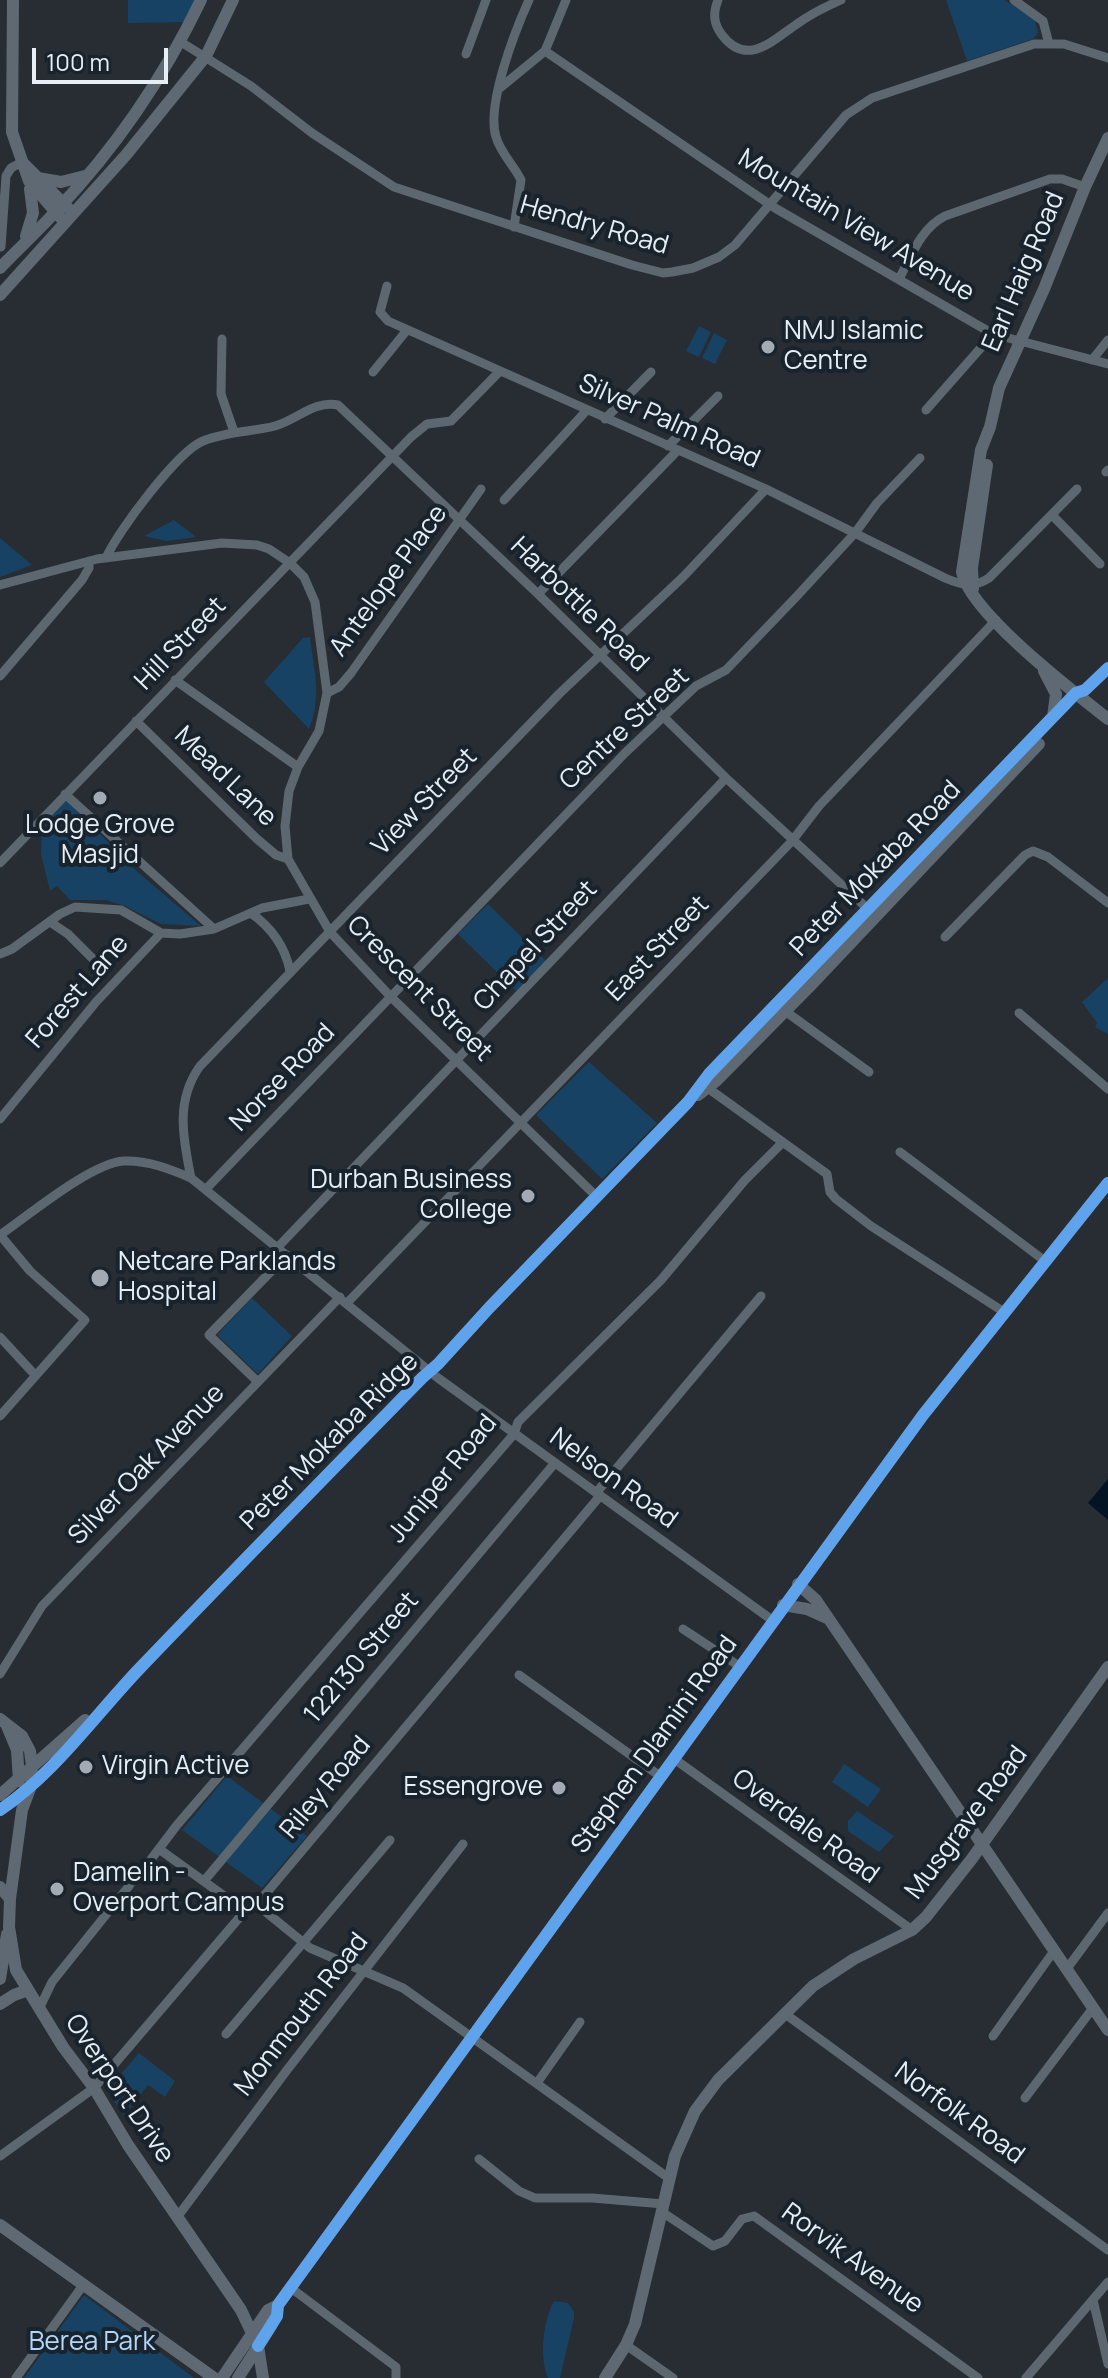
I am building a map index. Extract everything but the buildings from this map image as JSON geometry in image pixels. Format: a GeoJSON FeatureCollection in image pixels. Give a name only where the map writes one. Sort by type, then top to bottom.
{"type":"FeatureCollection","features":[{"type":"Feature","properties":{"kind":"street"},"geometry":{"type":"LineString","coordinates":[[13,0],[11,128],[22,162],[33,180],[67,212]]}},
{"type":"Feature","properties":{"kind":"street"},"geometry":{"type":"LineString","coordinates":[[0,295],[67,212],[85,176],[122,131],[162,74],[201,0]]}},
{"type":"Feature","properties":{"kind":"street"},"geometry":{"type":"LineString","coordinates":[[0,268],[18,249],[67,212],[126,155],[206,56],[233,0]]}},
{"type":"Feature","properties":{"kind":"street"},"geometry":{"type":"LineString","coordinates":[[466,54],[486,0]]}},
{"type":"Feature","properties":{"kind":"street"},"geometry":{"type":"LineString","coordinates":[[514,227],[521,180],[500,148],[493,126],[493,110],[516,30],[529,0]]}},
{"type":"Feature","properties":{"kind":"street"},"geometry":{"type":"LineString","coordinates":[[500,88],[545,51],[566,0]]}},
{"type":"Feature","properties":{"kind":"street"},"geometry":{"type":"LineString","coordinates":[[718,0],[714,11],[715,23],[721,34],[731,45],[750,51],[771,43],[808,17],[841,0]]}},
{"type":"Feature","properties":{"kind":"street"},"geometry":{"type":"LineString","coordinates":[[1014,0],[1043,21],[1049,44]]}},
{"type":"Feature","properties":{"kind":"street","name":"Hendry Road"},"geometry":{"type":"LineString","coordinates":[[181,42],[206,56],[380,180],[411,194],[663,273],[693,268],[719,257],[735,245],[815,148],[846,115],[861,104],[1034,44],[1067,45],[1108,58]]}},
{"type":"Feature","properties":{"kind":"street","name":"Mountain View Avenue"},"geometry":{"type":"LineString","coordinates":[[545,51],[769,203],[836,245],[993,334],[1108,364]]}},
{"type":"Feature","properties":{"kind":"street","name":"Earl Haig Road"},"geometry":{"type":"LineString","coordinates":[[971,588],[962,565],[981,450],[999,388],[1108,138]]}},
{"type":"Feature","properties":{"kind":"street"},"geometry":{"type":"LineString","coordinates":[[18,249],[1,247],[6,176],[11,168],[22,162]]}},
{"type":"Feature","properties":{"kind":"street"},"geometry":{"type":"LineString","coordinates":[[33,180],[61,182],[85,176]]}},
{"type":"Feature","properties":{"kind":"street"},"geometry":{"type":"LineString","coordinates":[[899,279],[922,236],[935,221],[1050,179],[1066,180],[1085,187]]}},
{"type":"Feature","properties":{"kind":"street"},"geometry":{"type":"LineString","coordinates":[[18,249],[30,228],[33,180]]}},
{"type":"Feature","properties":{"kind":"street","name":"Silver Palm Road"},"geometry":{"type":"LineString","coordinates":[[387,286],[381,314],[407,330],[766,489],[971,588]]}},
{"type":"Feature","properties":{"kind":"street"},"geometry":{"type":"LineString","coordinates":[[373,372],[407,330]]}},
{"type":"Feature","properties":{"kind":"street"},"geometry":{"type":"LineString","coordinates":[[926,410],[993,334]]}},
{"type":"Feature","properties":{"kind":"street"},"geometry":{"type":"LineString","coordinates":[[106,558],[119,535],[190,450],[204,441],[234,432],[221,394],[222,339]]}},
{"type":"Feature","properties":{"kind":"street"},"geometry":{"type":"LineString","coordinates":[[1092,360],[1108,340]]}},
{"type":"Feature","properties":{"kind":"street","name":"Hill Street"},"geometry":{"type":"LineString","coordinates":[[0,863],[422,426],[454,418],[500,371]]}},
{"type":"Feature","properties":{"kind":"street"},"geometry":{"type":"LineString","coordinates":[[605,419],[651,372]]}},
{"type":"Feature","properties":{"kind":"street"},"geometry":{"type":"LineString","coordinates":[[538,594],[718,396]]}},
{"type":"Feature","properties":{"kind":"street","name":"Harbottle Road"},"geometry":{"type":"LineString","coordinates":[[234,432],[275,426],[316,406],[333,404],[343,408],[792,841],[869,910]]}},
{"type":"Feature","properties":{"kind":"street"},"geometry":{"type":"LineString","coordinates":[[504,500],[587,410]]}},
{"type":"Feature","properties":{"kind":"street","name":"Centre Street"},"geometry":{"type":"LineString","coordinates":[[390,996],[663,717],[696,686],[726,670],[855,533],[877,503],[920,458]]}},
{"type":"Feature","properties":{"kind":"street","name":"Antelope Place"},"geometry":{"type":"LineString","coordinates":[[327,693],[339,687],[351,673],[481,489]]}},
{"type":"Feature","properties":{"kind":"street","name":"View Street"},"geometry":{"type":"LineString","coordinates":[[191,1178],[182,1119],[193,1076],[290,971],[560,693],[702,557],[766,489]]}},
{"type":"Feature","properties":{"kind":"street"},"geometry":{"type":"LineString","coordinates":[[1077,489],[989,578],[971,588],[996,620],[1038,662],[1081,693],[1108,719]]}},
{"type":"Feature","properties":{"kind":"street"},"geometry":{"type":"LineString","coordinates":[[1052,515],[1100,564]]}},
{"type":"Feature","properties":{"kind":"street","name":"Crescent Street"},"geometry":{"type":"LineString","coordinates":[[0,585],[89,561],[243,542],[269,549],[304,577],[315,602],[327,693],[319,731],[298,767],[289,791],[285,842],[288,859],[330,932],[390,996],[596,1196]]}},
{"type":"Feature","properties":{"kind":"street"},"geometry":{"type":"LineString","coordinates":[[0,676],[82,580],[89,568],[89,561]]}},
{"type":"Feature","properties":{"kind":"street","name":"East Street"},"geometry":{"type":"LineString","coordinates":[[344,1300],[521,1124],[792,841],[819,806],[996,620]]}},
{"type":"Feature","properties":{"kind":"street"},"geometry":{"type":"LineString","coordinates":[[1038,662],[1056,694],[1056,708],[1051,720]]}},
{"type":"Feature","properties":{"kind":"street","name":"Peter Mokaba Road"},"geometry":{"type":"LineString","coordinates":[[705,1086],[785,1011],[869,910],[1051,720],[1108,668]]}},
{"type":"Feature","properties":{"kind":"street"},"geometry":{"type":"LineString","coordinates":[[175,680],[298,767]]}},
{"type":"Feature","properties":{"kind":"street","name":"Peter Mokaba Road"},"geometry":{"type":"LineString","coordinates":[[705,1086],[1081,693]]}},
{"type":"Feature","properties":{"kind":"street","name":"Mead Lane"},"geometry":{"type":"LineString","coordinates":[[136,721],[257,839],[276,855],[288,859]]}},
{"type":"Feature","properties":{"kind":"street","name":"Chapel Street"},"geometry":{"type":"LineString","coordinates":[[278,1247],[726,778]]}},
{"type":"Feature","properties":{"kind":"street"},"geometry":{"type":"LineString","coordinates":[[65,794],[214,929]]}},
{"type":"Feature","properties":{"kind":"street"},"geometry":{"type":"LineString","coordinates":[[945,937],[1025,855],[1033,851],[1048,857],[1108,903]]}},
{"type":"Feature","properties":{"kind":"street"},"geometry":{"type":"LineString","coordinates":[[0,954],[12,949],[67,909],[106,908],[132,915],[161,933],[192,934],[214,929],[272,905],[309,899]]}},
{"type":"Feature","properties":{"kind":"street"},"geometry":{"type":"LineString","coordinates":[[251,913],[268,926],[279,940],[290,971]]}},
{"type":"Feature","properties":{"kind":"street"},"geometry":{"type":"LineString","coordinates":[[50,922],[68,934],[92,958]]}},
{"type":"Feature","properties":{"kind":"street","name":"Forest Lane"},"geometry":{"type":"LineString","coordinates":[[0,1119],[96,1002],[161,933]]}},
{"type":"Feature","properties":{"kind":"street","name":"Norse Road"},"geometry":{"type":"LineString","coordinates":[[206,1189],[390,996]]}},
{"type":"Feature","properties":{"kind":"street"},"geometry":{"type":"LineString","coordinates":[[785,1011],[869,1072]]}},
{"type":"Feature","properties":{"kind":"street"},"geometry":{"type":"LineString","coordinates":[[1019,1013],[1108,1089]]}},
{"type":"Feature","properties":{"kind":"street"},"geometry":{"type":"LineString","coordinates":[[705,1086],[827,1174],[830,1192],[871,1226],[1004,1312]]}},
{"type":"Feature","properties":{"kind":"street","name":"Peter Mokaba Ridge"},"geometry":{"type":"LineString","coordinates":[[0,1810],[25,1795],[110,1700],[705,1086]]}},
{"type":"Feature","properties":{"kind":"street","name":"Juniper Road"},"geometry":{"type":"LineString","coordinates":[[152,1858],[514,1434],[524,1414],[661,1280],[745,1180],[783,1142]]}},
{"type":"Feature","properties":{"kind":"street"},"geometry":{"type":"LineString","coordinates":[[900,1152],[1045,1261]]}},
{"type":"Feature","properties":{"kind":"street","name":"Nelson Road"},"geometry":{"type":"LineString","coordinates":[[0,1235],[82,1179],[115,1162],[136,1161],[157,1165],[191,1178],[429,1371],[772,1620]]}},
{"type":"Feature","properties":{"kind":"street","name":"Stephen Dlamini Road"},"geometry":{"type":"LineString","coordinates":[[222,2378],[268,2310],[278,2305],[291,2288],[923,1415],[1108,1183]]}},
{"type":"Feature","properties":{"kind":"street"},"geometry":{"type":"LineString","coordinates":[[0,1235],[30,1271],[85,1320],[0,1416]]}},
{"type":"Feature","properties":{"kind":"street"},"geometry":{"type":"LineString","coordinates":[[258,1382],[209,1335],[287,1255]]}},
{"type":"Feature","properties":{"kind":"street","name":"Riley Road"},"geometry":{"type":"LineString","coordinates":[[0,2156],[94,2088],[245,1911],[256,1904],[761,1296]]}},
{"type":"Feature","properties":{"kind":"street","name":"Silver Oak Avenue"},"geometry":{"type":"LineString","coordinates":[[0,1674],[42,1606],[258,1382],[344,1300]]}},
{"type":"Feature","properties":{"kind":"street"},"geometry":{"type":"LineString","coordinates":[[0,1337],[35,1375]]}},
{"type":"Feature","properties":{"kind":"street","name":"122130 Street"},"geometry":{"type":"LineString","coordinates":[[204,1881],[554,1464]]}},
{"type":"Feature","properties":{"kind":"street"},"geometry":{"type":"LineString","coordinates":[[798,1584],[816,1600],[1108,2030]]}},
{"type":"Feature","properties":{"kind":"street"},"geometry":{"type":"LineString","coordinates":[[783,1605],[807,1609],[827,1618]]}},
{"type":"Feature","properties":{"kind":"street"},"geometry":{"type":"LineString","coordinates":[[683,1629],[739,1666]]}},
{"type":"Feature","properties":{"kind":"street","name":"Musgrave Road"},"geometry":{"type":"LineString","coordinates":[[605,2378],[626,2345],[642,2304],[670,2179],[683,2134],[695,2111],[718,2080],[784,2013],[826,1976],[912,1930],[926,1917],[1108,1667]]}},
{"type":"Feature","properties":{"kind":"street"},"geometry":{"type":"LineString","coordinates":[[519,1675],[660,1776]]}},
{"type":"Feature","properties":{"kind":"street","name":"Peter Mokaba Ridge"},"geometry":{"type":"LineString","coordinates":[[0,1795],[110,1700]]}},
{"type":"Feature","properties":{"kind":"street"},"geometry":{"type":"LineString","coordinates":[[4,1722],[22,1736],[44,1743],[59,1741]]}},
{"type":"Feature","properties":{"kind":"street"},"geometry":{"type":"LineString","coordinates":[[4,1722],[17,1750],[19,1776],[25,1795]]}},
{"type":"Feature","properties":{"kind":"street"},"geometry":{"type":"LineString","coordinates":[[22,1736],[30,1751],[32,1766],[25,1795]]}},
{"type":"Feature","properties":{"kind":"street","name":"Overdale Road"},"geometry":{"type":"LineString","coordinates":[[673,1758],[912,1930]]}},
{"type":"Feature","properties":{"kind":"street","name":"Overport Drive"},"geometry":{"type":"LineString","coordinates":[[25,1795],[10,1899],[9,1927],[16,1970],[128,2145],[223,2280],[253,2331],[263,2378]]}},
{"type":"Feature","properties":{"kind":"street"},"geometry":{"type":"LineString","coordinates":[[226,2034],[390,1840]]}},
{"type":"Feature","properties":{"kind":"street","name":"Monmouth Road"},"geometry":{"type":"LineString","coordinates":[[178,2216],[277,2082],[463,1844]]}},
{"type":"Feature","properties":{"kind":"street"},"geometry":{"type":"LineString","coordinates":[[159,1849],[245,1911]]}},
{"type":"Feature","properties":{"kind":"street"},"geometry":{"type":"LineString","coordinates":[[39,2009],[52,1982],[129,1886]]}},
{"type":"Feature","properties":{"kind":"street"},"geometry":{"type":"LineString","coordinates":[[0,1887],[10,1899]]}},
{"type":"Feature","properties":{"kind":"street"},"geometry":{"type":"LineString","coordinates":[[256,1904],[303,1943],[403,1988],[670,2179]]}},
{"type":"Feature","properties":{"kind":"street"},"geometry":{"type":"LineString","coordinates":[[1066,1970],[1108,1913]]}},
{"type":"Feature","properties":{"kind":"street"},"geometry":{"type":"LineString","coordinates":[[0,1979],[9,1927]]}},
{"type":"Feature","properties":{"kind":"street"},"geometry":{"type":"LineString","coordinates":[[993,2036],[1054,1951]]}},
{"type":"Feature","properties":{"kind":"street"},"geometry":{"type":"LineString","coordinates":[[0,2004],[14,1995],[52,1982]]}},
{"type":"Feature","properties":{"kind":"street"},"geometry":{"type":"LineString","coordinates":[[1025,2098],[1093,2008]]}},
{"type":"Feature","properties":{"kind":"street","name":"Norfolk Road"},"geometry":{"type":"LineString","coordinates":[[784,2013],[1108,2250]]}},
{"type":"Feature","properties":{"kind":"street"},"geometry":{"type":"LineString","coordinates":[[537,2083],[580,2022]]}},
{"type":"Feature","properties":{"kind":"street"},"geometry":{"type":"LineString","coordinates":[[479,2159],[519,2191],[535,2198],[592,2198],[663,2208]]}},
{"type":"Feature","properties":{"kind":"street","name":"Rorvik Avenue"},"geometry":{"type":"LineString","coordinates":[[663,2208],[713,2246],[725,2241],[742,2219],[754,2216],[978,2378]]}},
{"type":"Feature","properties":{"kind":"street"},"geometry":{"type":"LineString","coordinates":[[0,2225],[214,2378]]}},
{"type":"Feature","properties":{"kind":"street"},"geometry":{"type":"LineString","coordinates":[[1026,2378],[1108,2282]]}},
{"type":"Feature","properties":{"kind":"street"},"geometry":{"type":"LineString","coordinates":[[16,2378],[84,2284]]}},
{"type":"Feature","properties":{"kind":"street"},"geometry":{"type":"LineString","coordinates":[[291,2288],[396,2367],[396,2378]]}},
{"type":"Feature","properties":{"kind":"street"},"geometry":{"type":"LineString","coordinates":[[1093,2300],[1108,2364]]}},
{"type":"Feature","properties":{"kind":"street","name":"Stephen Dlamini Road"},"geometry":{"type":"LineString","coordinates":[[238,2378],[277,2316],[278,2305]]}},
{"type":"Feature","properties":{"kind":"street"},"geometry":{"type":"LineString","coordinates":[[626,2345],[673,2378]]}},
{"type":"Feature","properties":{"kind":"green space"},"geometry":{"type":"Polygon","coordinates":[[[128,0],[201,0],[190,22],[128,23],[128,0]]]}},
{"type":"Feature","properties":{"kind":"green space"},"geometry":{"type":"Polygon","coordinates":[[[946,0],[1004,0],[1034,18],[1038,33],[1033,39],[967,61],[946,0]]]}},
{"type":"Feature","properties":{"kind":"green space"},"geometry":{"type":"Polygon","coordinates":[[[699,326],[711,332],[699,357],[686,351],[699,326]]]}},
{"type":"Feature","properties":{"kind":"green space"},"geometry":{"type":"Polygon","coordinates":[[[714,333],[727,340],[715,364],[702,358],[714,333]]]}},
{"type":"Feature","properties":{"kind":"green space"},"geometry":{"type":"Polygon","coordinates":[[[174,520],[196,537],[166,541],[144,536],[174,520]]]}},
{"type":"Feature","properties":{"kind":"green space"},"geometry":{"type":"Polygon","coordinates":[[[0,538],[32,565],[0,577],[0,538]]]}},
{"type":"Feature","properties":{"kind":"green space"},"geometry":{"type":"Polygon","coordinates":[[[310,637],[316,695],[309,729],[264,682],[303,638],[310,637]]]}},
{"type":"Feature","properties":{"kind":"green space"},"geometry":{"type":"Polygon","coordinates":[[[67,800],[132,867],[201,926],[161,924],[106,900],[70,900],[57,886],[50,891],[41,854],[42,825],[67,800]]]}},
{"type":"Feature","properties":{"kind":"green space"},"geometry":{"type":"Polygon","coordinates":[[[488,904],[546,961],[516,991],[458,934],[488,904]]]}},
{"type":"Feature","properties":{"kind":"green space"},"geometry":{"type":"Polygon","coordinates":[[[1108,978],[1108,1034],[1095,1027],[1097,1023],[1082,1002],[1108,978]]]}},
{"type":"Feature","properties":{"kind":"green space"},"geometry":{"type":"Polygon","coordinates":[[[589,1062],[657,1123],[602,1179],[536,1115],[589,1062]]]}},
{"type":"Feature","properties":{"kind":"green space"},"geometry":{"type":"Polygon","coordinates":[[[252,1298],[292,1336],[258,1374],[217,1335],[252,1298]]]}},
{"type":"Feature","properties":{"kind":"green space"},"geometry":{"type":"Polygon","coordinates":[[[844,1764],[881,1789],[868,1807],[832,1782],[844,1764]]]}},
{"type":"Feature","properties":{"kind":"green space"},"geometry":{"type":"Polygon","coordinates":[[[227,1776],[307,1836],[262,1888],[182,1830],[227,1776]]]}},
{"type":"Feature","properties":{"kind":"green space"},"geometry":{"type":"Polygon","coordinates":[[[857,1811],[894,1836],[879,1852],[848,1831],[848,1821],[857,1811]]]}},
{"type":"Feature","properties":{"kind":"green space"},"geometry":{"type":"Polygon","coordinates":[[[139,2053],[175,2081],[165,2097],[148,2085],[124,2116],[110,2095],[109,2088],[139,2053]]]}},
{"type":"Feature","properties":{"kind":"green space","name":"Berea Park"},"geometry":{"type":"Polygon","coordinates":[[[84,2295],[194,2378],[24,2378],[84,2295]]]}},
{"type":"Feature","properties":{"kind":"green space"},"geometry":{"type":"Polygon","coordinates":[[[554,2301],[568,2303],[574,2318],[560,2378],[548,2378],[544,2339],[554,2301]]]}},
{"type":"Feature","properties":{"kind":"shaded area"},"geometry":{"type":"Polygon","coordinates":[[[1108,1479],[1108,1520],[1088,1503],[1108,1479]]]}},
{"type":"Feature","properties":{"kind":"tunnel"},"geometry":{"type":"LineString","coordinates":[[129,1886],[152,1858]]}},
{"type":"Feature","properties":{"kind":"cycle path"},"geometry":{"type":"LineString","coordinates":[[0,1810],[57,1761],[141,1667],[438,1364],[688,1102],[709,1074],[1076,693],[1085,690],[1108,668]]}},
{"type":"Feature","properties":{"kind":"cycle path"},"geometry":{"type":"LineString","coordinates":[[258,2346],[277,2316],[278,2305],[923,1415],[1108,1183]]}},
{"type":"Feature","properties":{"kind":"place","name":"NMJ Islamic Centre"},"geometry":{"type":"Point","coordinates":[768,347]}},
{"type":"Feature","properties":{"kind":"place","name":"Lodge Grove Masjid"},"geometry":{"type":"Point","coordinates":[100,798]}},
{"type":"Feature","properties":{"kind":"place","name":"Durban Business College"},"geometry":{"type":"Point","coordinates":[528,1196]}},
{"type":"Feature","properties":{"kind":"place","name":"Netcare Parklands Hospital"},"geometry":{"type":"Point","coordinates":[100,1278]}},
{"type":"Feature","properties":{"kind":"place","name":"Virgin Active"},"geometry":{"type":"Point","coordinates":[86,1767]}},
{"type":"Feature","properties":{"kind":"place","name":"Essengrove"},"geometry":{"type":"Point","coordinates":[559,1788]}},
{"type":"Feature","properties":{"kind":"place","name":"Damelin - Overport Campus"},"geometry":{"type":"Point","coordinates":[57,1889]}}]}
